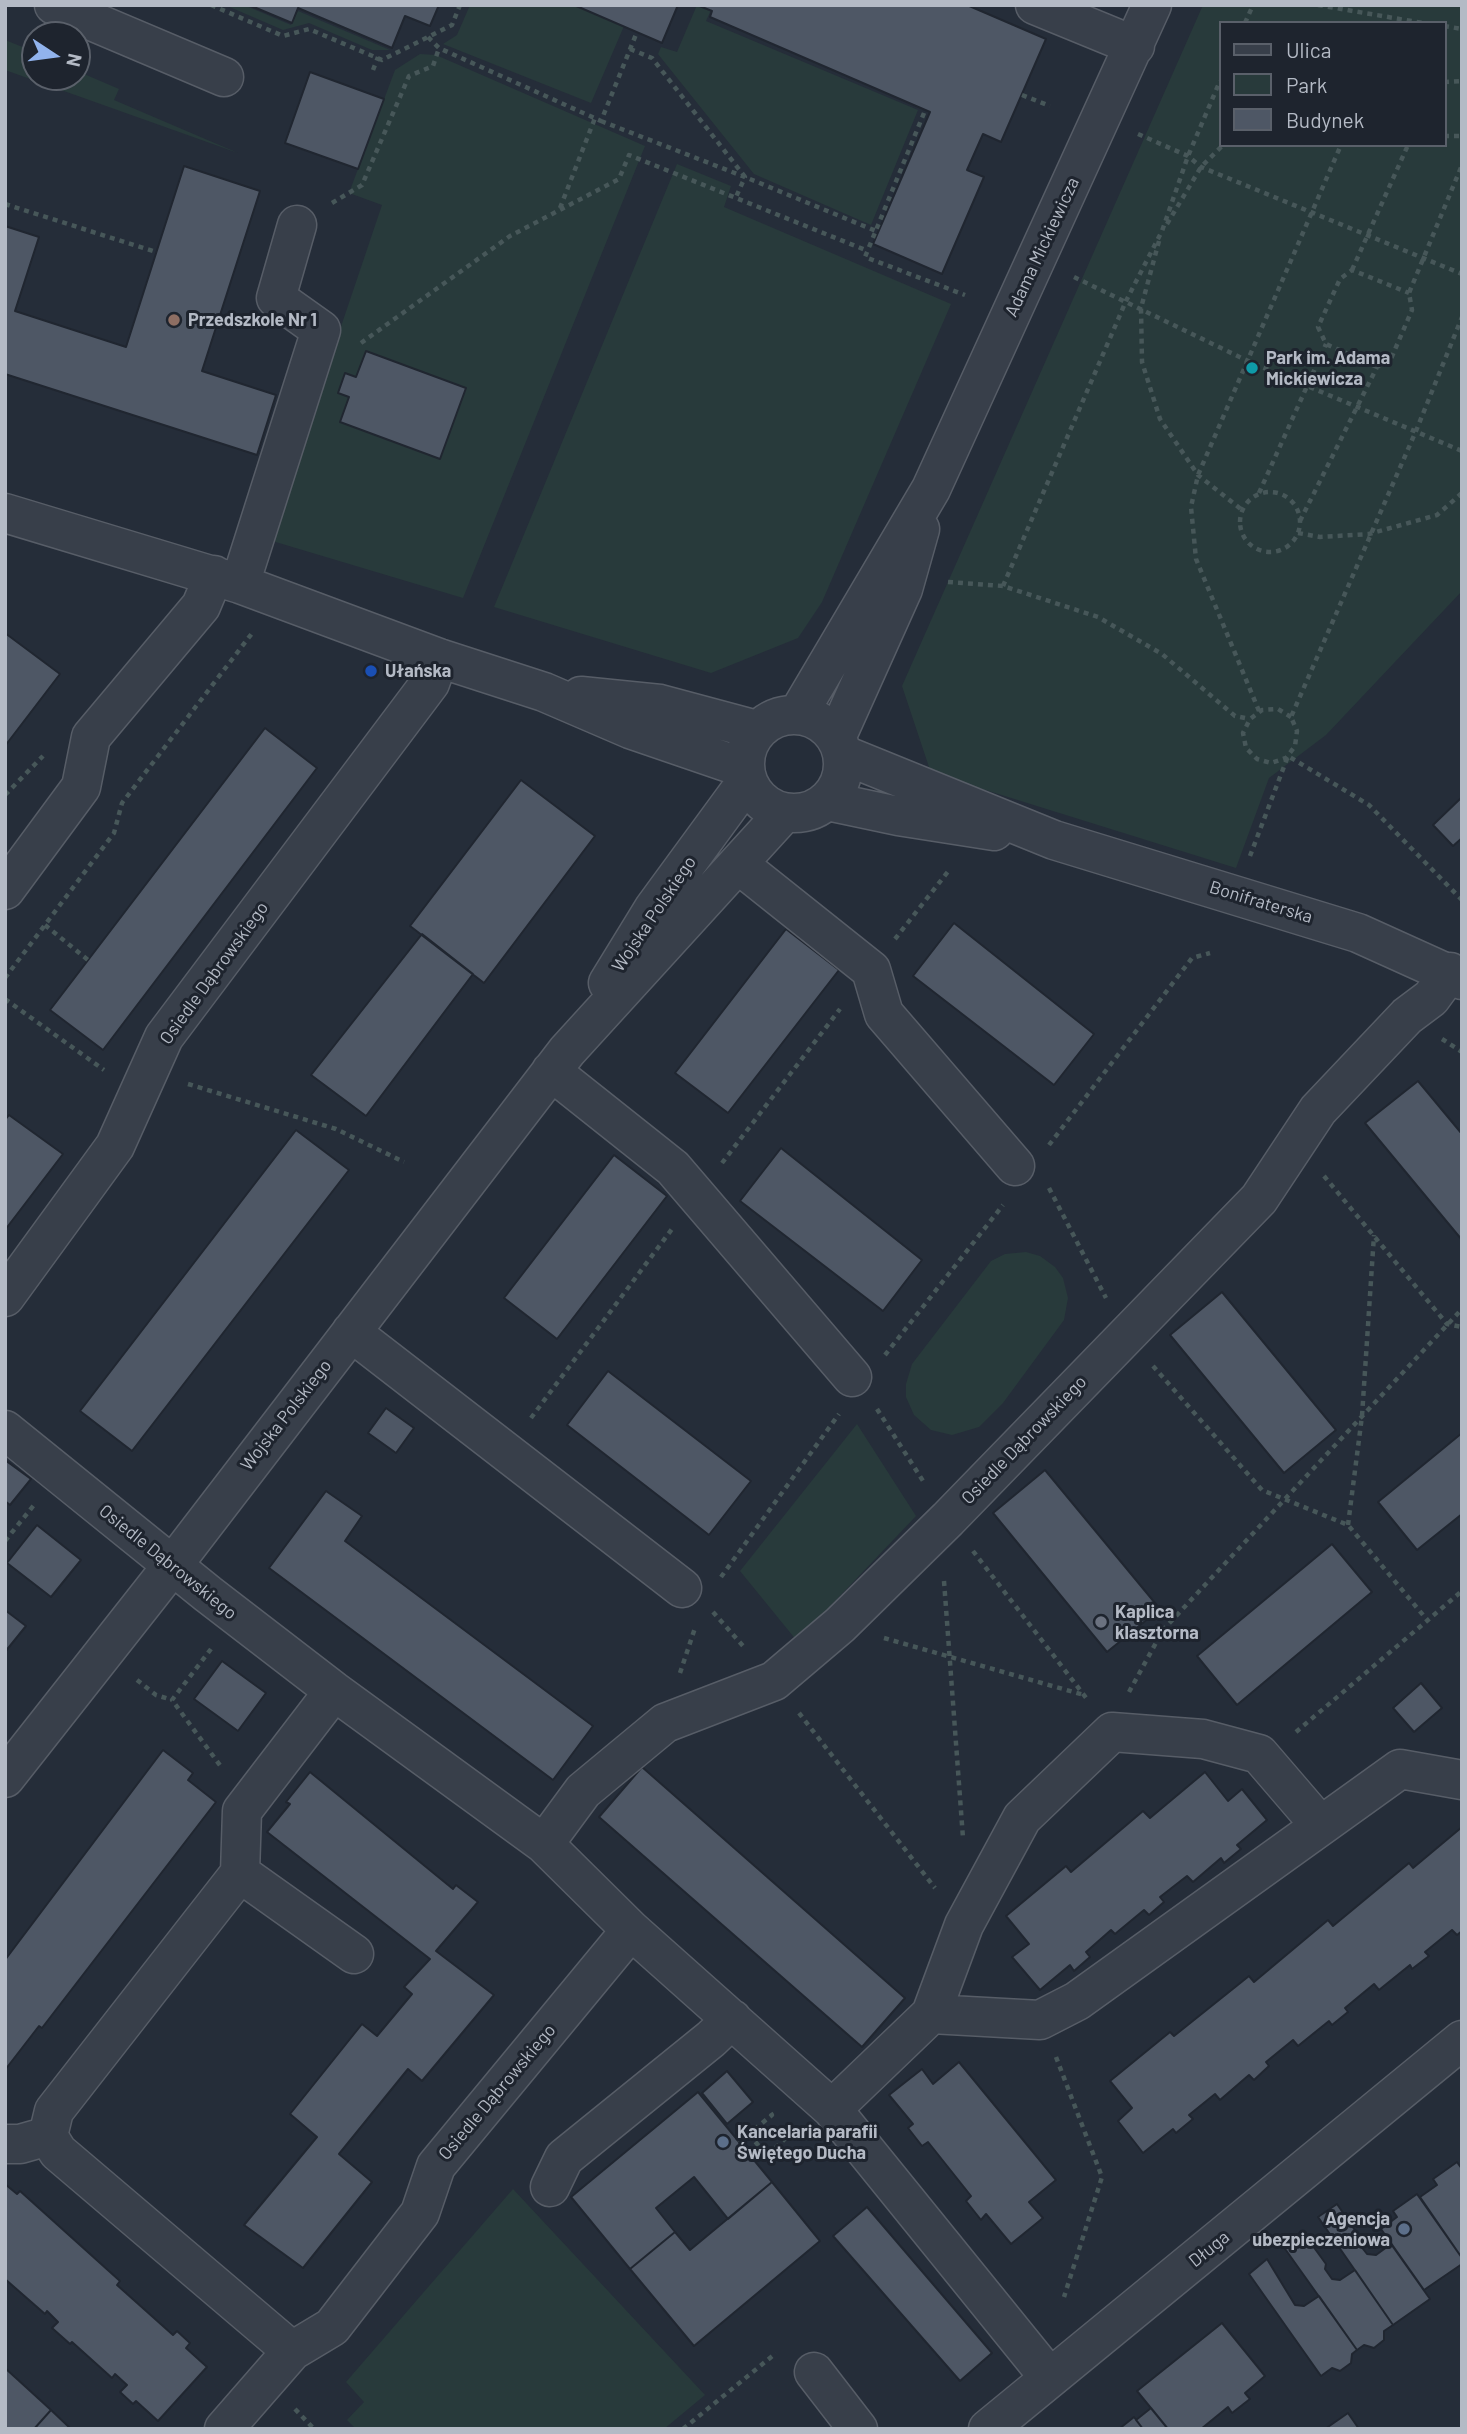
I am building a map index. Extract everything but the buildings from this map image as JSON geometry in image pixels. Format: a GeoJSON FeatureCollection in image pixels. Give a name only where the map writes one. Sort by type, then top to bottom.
{"type":"FeatureCollection","features":[{"type":"Feature","properties":{"kind":"street"},"geometry":{"type":"LineString","coordinates":[[54,5],[224,78]]}},
{"type":"Feature","properties":{"kind":"street"},"geometry":{"type":"LineString","coordinates":[[1035,5],[1135,46]]}},
{"type":"Feature","properties":{"kind":"street","name":"Adama Mickiewicza"},"geometry":{"type":"LineString","coordinates":[[798,714],[931,489],[1152,5]]}},
{"type":"Feature","properties":{"kind":"street"},"geometry":{"type":"LineString","coordinates":[[5,891],[81,788],[91,737],[227,579],[321,330],[276,298],[298,225]]}},
{"type":"Feature","properties":{"kind":"street","name":"Adama Mickiewicza"},"geometry":{"type":"LineString","coordinates":[[839,746],[903,589],[931,489]]}},
{"type":"Feature","properties":{"kind":"street"},"geometry":{"type":"LineString","coordinates":[[5,513],[227,579],[439,658],[544,692],[746,775]]}},
{"type":"Feature","properties":{"kind":"street","name":"Osiedle Dąbrowskiego"},"geometry":{"type":"LineString","coordinates":[[5,1297],[115,1146],[132,1075],[164,1037],[430,683],[439,658]]}},
{"type":"Feature","properties":{"kind":"street"},"geometry":{"type":"LineString","coordinates":[[544,692],[660,704],[757,730]]}},
{"type":"Feature","properties":{"kind":"street"},"geometry":{"type":"LineString","coordinates":[[798,714],[814,718],[839,746],[840,779],[827,801],[807,811],[784,813],[769,807],[756,796],[746,775],[747,747],[757,730],[769,720],[798,714]]}},
{"type":"Feature","properties":{"kind":"street","name":"Bonifraterska"},"geometry":{"type":"LineString","coordinates":[[839,746],[1054,840],[1358,933],[1456,976]]}},
{"type":"Feature","properties":{"kind":"street","name":"Wojska Polskiego"},"geometry":{"type":"LineString","coordinates":[[559,1061],[654,908],[746,775]]}},
{"type":"Feature","properties":{"kind":"street","name":"Bonifraterska"},"geometry":{"type":"LineString","coordinates":[[827,801],[898,816],[1054,840]]}},
{"type":"Feature","properties":{"kind":"street","name":"Wojska Polskiego"},"geometry":{"type":"LineString","coordinates":[[5,1778],[172,1566],[559,1061],[784,813]]}},
{"type":"Feature","properties":{"kind":"street"},"geometry":{"type":"LineString","coordinates":[[738,864],[871,970],[884,1014],[1022,1172]]}},
{"type":"Feature","properties":{"kind":"street","name":"Osiedle Dąbrowskiego"},"geometry":{"type":"LineString","coordinates":[[544,1844],[583,1791],[665,1723],[774,1681],[840,1625],[1259,1199],[1318,1110],[1354,1069],[1407,1016],[1456,976]]}},
{"type":"Feature","properties":{"kind":"street"},"geometry":{"type":"LineString","coordinates":[[559,1061],[673,1168],[859,1382]]}},
{"type":"Feature","properties":{"kind":"street"},"geometry":{"type":"LineString","coordinates":[[351,1332],[681,1588]]}},
{"type":"Feature","properties":{"kind":"street","name":"Osiedle Dąbrowskiego"},"geometry":{"type":"LineString","coordinates":[[5,1430],[172,1566],[334,1691],[544,1844],[631,1930],[832,2109],[1049,2377]]}},
{"type":"Feature","properties":{"kind":"street"},"geometry":{"type":"LineString","coordinates":[[292,2351],[58,2152],[48,2136],[54,2111],[240,1873],[242,1811],[334,1691]]}},
{"type":"Feature","properties":{"kind":"street"},"geometry":{"type":"LineString","coordinates":[[832,2109],[931,2014],[964,1925],[1022,1818],[1107,1726],[1203,1739],[1259,1754],[1320,1825]]}},
{"type":"Feature","properties":{"kind":"street"},"geometry":{"type":"LineString","coordinates":[[931,2014],[1040,2020],[1077,2001],[1400,1769],[1462,1780]]}},
{"type":"Feature","properties":{"kind":"street"},"geometry":{"type":"LineString","coordinates":[[240,1873],[354,1954]]}},
{"type":"Feature","properties":{"kind":"street","name":"Osiedle Dąbrowskiego"},"geometry":{"type":"LineString","coordinates":[[224,2429],[292,2351],[332,2327],[420,2213],[436,2166],[631,1930]]}},
{"type":"Feature","properties":{"kind":"street"},"geometry":{"type":"LineString","coordinates":[[550,2187],[564,2158],[732,2019]]}},
{"type":"Feature","properties":{"kind":"street","name":"Długa"},"geometry":{"type":"LineString","coordinates":[[999,2425],[1049,2377],[1462,2040]]}},
{"type":"Feature","properties":{"kind":"street"},"geometry":{"type":"LineString","coordinates":[[5,2144],[20,2144],[48,2136]]}},
{"type":"Feature","properties":{"kind":"street"},"geometry":{"type":"LineString","coordinates":[[814,2372],[858,2429]]}},
{"type":"Feature","properties":{"kind":"path"},"geometry":{"type":"LineString","coordinates":[[211,5],[283,36],[309,29],[382,60],[452,25],[460,5]]}},
{"type":"Feature","properties":{"kind":"path"},"geometry":{"type":"LineString","coordinates":[[1246,21],[1253,5]]}},
{"type":"Feature","properties":{"kind":"path"},"geometry":{"type":"LineString","coordinates":[[1318,5],[1399,21]]}},
{"type":"Feature","properties":{"kind":"path"},"geometry":{"type":"LineString","coordinates":[[601,121],[637,32]]}},
{"type":"Feature","properties":{"kind":"path"},"geometry":{"type":"LineString","coordinates":[[428,37],[439,48],[601,121],[876,232]]}},
{"type":"Feature","properties":{"kind":"path"},"geometry":{"type":"LineString","coordinates":[[298,225],[362,185],[409,76],[433,66],[439,48]]}},
{"type":"Feature","properties":{"kind":"path"},"geometry":{"type":"LineString","coordinates":[[630,49],[652,58],[745,177]]}},
{"type":"Feature","properties":{"kind":"path"},"geometry":{"type":"LineString","coordinates":[[373,70],[378,57]]}},
{"type":"Feature","properties":{"kind":"path"},"geometry":{"type":"LineString","coordinates":[[1218,86],[1188,156],[1162,231],[1141,308],[1142,362],[1160,419],[1198,475],[1242,510]]}},
{"type":"Feature","properties":{"kind":"path"},"geometry":{"type":"LineString","coordinates":[[1022,95],[1050,106]]}},
{"type":"Feature","properties":{"kind":"path"},"geometry":{"type":"LineString","coordinates":[[925,113],[865,257],[965,295]]}},
{"type":"Feature","properties":{"kind":"path"},"geometry":{"type":"LineString","coordinates":[[559,209],[595,118]]}},
{"type":"Feature","properties":{"kind":"path"},"geometry":{"type":"LineString","coordinates":[[1134,132],[1188,156],[1201,167],[1462,274]]}},
{"type":"Feature","properties":{"kind":"path"},"geometry":{"type":"LineString","coordinates":[[1003,586],[1126,301],[1162,231],[1201,167],[1221,147]]}},
{"type":"Feature","properties":{"kind":"path"},"geometry":{"type":"LineString","coordinates":[[1259,711],[1196,559],[1191,507],[1198,475],[1250,362],[1340,147]]}},
{"type":"Feature","properties":{"kind":"path"},"geometry":{"type":"LineString","coordinates":[[1377,367],[1326,344],[1318,327],[1340,279],[1352,270],[1407,147]]}},
{"type":"Feature","properties":{"kind":"path"},"geometry":{"type":"LineString","coordinates":[[358,346],[510,236],[619,179],[629,155],[868,251]]}},
{"type":"Feature","properties":{"kind":"path"},"geometry":{"type":"LineString","coordinates":[[1326,344],[1258,494],[1242,510],[1242,534],[1258,550],[1270,552],[1292,543],[1377,367],[1390,361],[1412,310],[1409,293],[1462,165]]}},
{"type":"Feature","properties":{"kind":"path"},"geometry":{"type":"LineString","coordinates":[[736,197],[745,177]]}},
{"type":"Feature","properties":{"kind":"path"},"geometry":{"type":"LineString","coordinates":[[5,204],[156,252]]}},
{"type":"Feature","properties":{"kind":"path"},"geometry":{"type":"LineString","coordinates":[[1352,270],[1409,293]]}},
{"type":"Feature","properties":{"kind":"path"},"geometry":{"type":"LineString","coordinates":[[1074,277],[1250,362],[1462,451]]}},
{"type":"Feature","properties":{"kind":"path"},"geometry":{"type":"LineString","coordinates":[[1290,718],[1416,431],[1462,317]]}},
{"type":"Feature","properties":{"kind":"path"},"geometry":{"type":"LineString","coordinates":[[1258,494],[1270,492],[1291,500],[1300,522]]}},
{"type":"Feature","properties":{"kind":"path"},"geometry":{"type":"LineString","coordinates":[[1297,533],[1320,537],[1369,534],[1437,515],[1462,493]]}},
{"type":"Feature","properties":{"kind":"path"},"geometry":{"type":"LineString","coordinates":[[940,581],[1003,586],[1098,617],[1162,654],[1235,716],[1250,719]]}},
{"type":"Feature","properties":{"kind":"path"},"geometry":{"type":"LineString","coordinates":[[5,978],[114,833],[122,803],[258,626]]}},
{"type":"Feature","properties":{"kind":"path"},"geometry":{"type":"LineString","coordinates":[[1278,709],[1290,718],[1297,731],[1295,746],[1286,758],[1271,763],[1256,759],[1246,748],[1243,733],[1250,719],[1262,710],[1278,709]]}},
{"type":"Feature","properties":{"kind":"path"},"geometry":{"type":"LineString","coordinates":[[1247,863],[1288,756],[1369,805],[1462,900]]}},
{"type":"Feature","properties":{"kind":"path"},"geometry":{"type":"LineString","coordinates":[[505,1452],[696,1196],[950,869]]}},
{"type":"Feature","properties":{"kind":"path"},"geometry":{"type":"LineString","coordinates":[[45,925],[88,960]]}},
{"type":"Feature","properties":{"kind":"path"},"geometry":{"type":"LineString","coordinates":[[719,1579],[859,1382],[1022,1172],[1192,958],[1210,953]]}},
{"type":"Feature","properties":{"kind":"path"},"geometry":{"type":"LineString","coordinates":[[5,999],[132,1075],[336,1129],[404,1161]]}},
{"type":"Feature","properties":{"kind":"path"},"geometry":{"type":"LineString","coordinates":[[1296,1144],[1447,1324],[1462,1327]]}},
{"type":"Feature","properties":{"kind":"path"},"geometry":{"type":"LineString","coordinates":[[1048,1187],[1126,1335],[1262,1490],[1283,1501],[1349,1524],[1428,1621]]}},
{"type":"Feature","properties":{"kind":"path"},"geometry":{"type":"LineString","coordinates":[[1349,1524],[1362,1416],[1374,1235]]}},
{"type":"Feature","properties":{"kind":"path"},"geometry":{"type":"LineString","coordinates":[[876,1407],[944,1521],[1107,1726],[1163,1630],[1462,1309]]}},
{"type":"Feature","properties":{"kind":"path"},"geometry":{"type":"LineString","coordinates":[[5,1541],[41,1496]]}},
{"type":"Feature","properties":{"kind":"path"},"geometry":{"type":"LineString","coordinates":[[944,1521],[963,1847]]}},
{"type":"Feature","properties":{"kind":"path"},"geometry":{"type":"LineString","coordinates":[[1259,1754],[1291,1736],[1462,1591]]}},
{"type":"Feature","properties":{"kind":"path"},"geometry":{"type":"LineString","coordinates":[[712,1611],[774,1681]]}},
{"type":"Feature","properties":{"kind":"path"},"geometry":{"type":"LineString","coordinates":[[665,1723],[696,1624]]}},
{"type":"Feature","properties":{"kind":"path"},"geometry":{"type":"LineString","coordinates":[[840,1625],[1084,1695]]}},
{"type":"Feature","properties":{"kind":"path"},"geometry":{"type":"LineString","coordinates":[[172,1700],[219,1638]]}},
{"type":"Feature","properties":{"kind":"path"},"geometry":{"type":"LineString","coordinates":[[137,1680],[156,1695],[172,1700],[215,1755],[246,1806]]}},
{"type":"Feature","properties":{"kind":"path"},"geometry":{"type":"LineString","coordinates":[[739,2142],[772,2115],[764,2106]]}},
{"type":"Feature","properties":{"kind":"path"},"geometry":{"type":"LineString","coordinates":[[750,2134],[767,2156],[798,2126]]}},
{"type":"Feature","properties":{"kind":"path"},"geometry":{"type":"LineString","coordinates":[[683,2429],[790,2342],[814,2372]]}},
{"type":"Feature","properties":{"kind":"green space"},"geometry":{"type":"Polygon","coordinates":[[[225,5],[244,5],[291,25],[298,11],[390,50],[372,50],[309,23],[283,30],[225,5]]]}},
{"type":"Feature","properties":{"kind":"green space"},"geometry":{"type":"Polygon","coordinates":[[[470,5],[575,5],[624,26],[591,103],[443,44],[457,35],[470,5]]]}},
{"type":"Feature","properties":{"kind":"green space"},"geometry":{"type":"Polygon","coordinates":[[[697,5],[711,10],[706,21],[918,110],[871,225],[754,174],[658,54],[661,47],[677,52],[697,5]]]}},
{"type":"Feature","properties":{"kind":"green space","name":"Park im. Adama Mickiewicza"},"geometry":{"type":"Polygon","coordinates":[[[1203,5],[1462,5],[1462,591],[1326,735],[1269,778],[1236,868],[931,773],[902,686],[1203,5]]]}},
{"type":"Feature","properties":{"kind":"green space"},"geometry":{"type":"Polygon","coordinates":[[[5,40],[21,46],[21,76],[5,70],[5,40]]]}},
{"type":"Feature","properties":{"kind":"green space"},"geometry":{"type":"Polygon","coordinates":[[[420,54],[436,55],[645,146],[463,598],[269,540],[382,205],[349,193],[395,70],[420,54]]]}},
{"type":"Feature","properties":{"kind":"green space"},"geometry":{"type":"Polygon","coordinates":[[[91,77],[119,89],[114,100],[238,153],[64,91],[91,91],[91,77]]]}},
{"type":"Feature","properties":{"kind":"green space"},"geometry":{"type":"Polygon","coordinates":[[[677,164],[731,186],[724,207],[951,304],[822,602],[798,638],[711,673],[494,607],[677,164]]]}},
{"type":"Feature","properties":{"kind":"green space"},"geometry":{"type":"Polygon","coordinates":[[[1026,1252],[1040,1256],[1055,1267],[1063,1278],[1068,1298],[1064,1320],[1003,1403],[979,1427],[952,1435],[931,1430],[914,1415],[906,1397],[906,1384],[912,1364],[991,1261],[1005,1254],[1026,1252]]]}},
{"type":"Feature","properties":{"kind":"green space"},"geometry":{"type":"Polygon","coordinates":[[[857,1424],[916,1516],[797,1641],[740,1571],[857,1424]]]}},
{"type":"Feature","properties":{"kind":"green space"},"geometry":{"type":"Polygon","coordinates":[[[513,2189],[705,2395],[664,2429],[356,2429],[347,2420],[364,2402],[346,2382],[513,2189]]]}},
{"type":"Feature","properties":{"kind":"place","name":"Przedszkole Nr 1"},"geometry":{"type":"Point","coordinates":[174,320]}},
{"type":"Feature","properties":{"kind":"place","name":"Park im. Adama Mickiewicza"},"geometry":{"type":"Point","coordinates":[1252,368]}},
{"type":"Feature","properties":{"kind":"place","name":"Ułańska"},"geometry":{"type":"Point","coordinates":[371,671]}},
{"type":"Feature","properties":{"kind":"place","name":"Kaplica klasztorna"},"geometry":{"type":"Point","coordinates":[1101,1622]}},
{"type":"Feature","properties":{"kind":"place","name":"Kancelaria parafii Świętego Ducha"},"geometry":{"type":"Point","coordinates":[723,2142]}},
{"type":"Feature","properties":{"kind":"place","name":"Agencja ubezpieczeniowa"},"geometry":{"type":"Point","coordinates":[1404,2229]}}]}
